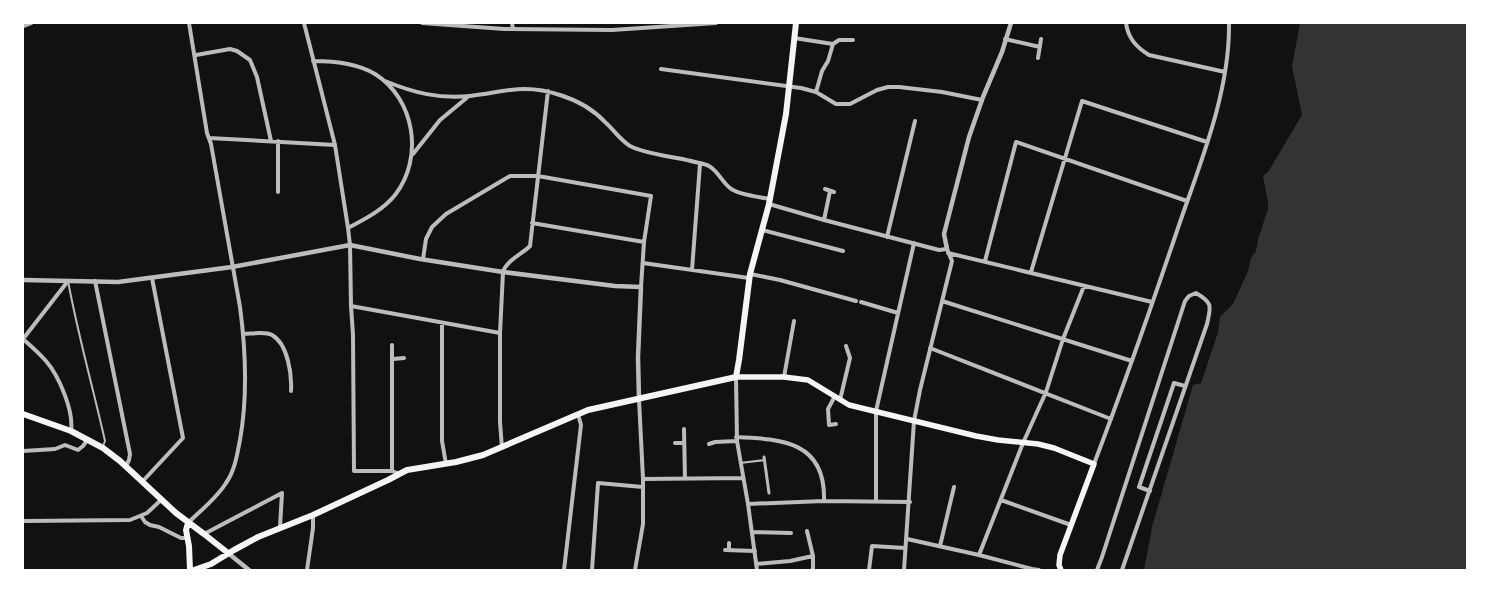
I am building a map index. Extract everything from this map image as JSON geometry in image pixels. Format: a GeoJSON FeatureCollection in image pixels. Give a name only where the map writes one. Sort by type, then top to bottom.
{"type":"FeatureCollection","features":[{"type":"Feature","properties":{"kind":"main road"},"geometry":{"type":"LineString","coordinates":[[736,377],[740,360],[750,276],[770,201],[785,120],[790,87],[796,23]]}},
{"type":"Feature","properties":{"kind":"main road"},"geometry":{"type":"LineString","coordinates":[[194,570],[211,564],[258,537],[313,515],[411,469],[446,464],[483,456],[578,414],[598,408],[736,377],[784,377],[808,380],[849,405],[976,436],[1023,444],[1038,444],[1054,448],[1094,464],[1060,555],[1059,565],[1061,570]]}},
{"type":"Feature","properties":{"kind":"main road"},"geometry":{"type":"LineString","coordinates":[[23,414],[71,431],[103,448],[126,466],[161,500],[188,523],[228,554]]}},
{"type":"Feature","properties":{"kind":"main road"},"geometry":{"type":"LineString","coordinates":[[188,523],[186,527],[190,570]]}},
{"type":"Feature","properties":{"kind":"street"},"geometry":{"type":"LineString","coordinates":[[23,26],[31,23]]}},
{"type":"Feature","properties":{"kind":"street"},"geometry":{"type":"LineString","coordinates":[[188,523],[224,486],[232,474],[236,463],[244,421],[246,399],[243,334],[196,55],[189,23]]}},
{"type":"Feature","properties":{"kind":"street"},"geometry":{"type":"LineString","coordinates":[[304,23],[335,146],[350,245],[353,335],[354,471],[392,471],[400,474]]}},
{"type":"Feature","properties":{"kind":"street"},"geometry":{"type":"LineString","coordinates":[[422,23],[512,29],[612,30],[716,23]]}},
{"type":"Feature","properties":{"kind":"street"},"geometry":{"type":"LineString","coordinates":[[512,23],[512,29]]}},
{"type":"Feature","properties":{"kind":"street"},"geometry":{"type":"LineString","coordinates":[[904,570],[910,502],[914,421],[920,390],[952,261],[944,234],[969,137],[982,100],[1002,52],[1011,23]]}},
{"type":"Feature","properties":{"kind":"street"},"geometry":{"type":"LineString","coordinates":[[1126,23],[1130,37],[1134,44],[1149,55],[1225,72]]}},
{"type":"Feature","properties":{"kind":"street"},"geometry":{"type":"LineString","coordinates":[[1094,464],[1132,361],[1207,142],[1225,72],[1229,23]]}},
{"type":"Feature","properties":{"kind":"street"},"geometry":{"type":"LineString","coordinates":[[794,38],[833,44]]}},
{"type":"Feature","properties":{"kind":"street"},"geometry":{"type":"LineString","coordinates":[[1005,39],[1040,47]]}},
{"type":"Feature","properties":{"kind":"street"},"geometry":{"type":"LineString","coordinates":[[816,92],[822,71],[828,61],[833,44],[839,40],[853,40]]}},
{"type":"Feature","properties":{"kind":"street"},"geometry":{"type":"LineString","coordinates":[[1038,58],[1041,40]]}},
{"type":"Feature","properties":{"kind":"street"},"geometry":{"type":"LineString","coordinates":[[196,55],[230,49],[237,51],[250,60],[257,77],[272,141]]}},
{"type":"Feature","properties":{"kind":"street"},"geometry":{"type":"LineString","coordinates":[[313,61],[349,64],[374,73],[385,81],[409,91],[429,95],[470,96],[519,88],[533,88],[548,91],[561,95],[586,108],[606,122],[623,141],[630,146],[708,166],[713,169],[732,190],[770,201],[824,220],[887,237],[1152,302]]}},
{"type":"Feature","properties":{"kind":"street"},"geometry":{"type":"LineString","coordinates":[[662,69],[801,88],[816,92],[836,104],[850,104],[877,90],[899,86],[942,92],[982,100]]}},
{"type":"Feature","properties":{"kind":"street"},"geometry":{"type":"LineString","coordinates":[[348,228],[380,210],[396,194],[411,166],[412,135],[410,122],[395,93],[385,81]]}},
{"type":"Feature","properties":{"kind":"street"},"geometry":{"type":"LineString","coordinates":[[502,448],[500,424],[500,334],[503,272],[504,268],[510,261],[530,246],[548,91]]}},
{"type":"Feature","properties":{"kind":"street"},"geometry":{"type":"LineString","coordinates":[[412,154],[440,120],[470,96]]}},
{"type":"Feature","properties":{"kind":"street"},"geometry":{"type":"LineString","coordinates":[[1031,272],[1082,102],[1207,142]]}},
{"type":"Feature","properties":{"kind":"street"},"geometry":{"type":"LineString","coordinates":[[887,237],[915,121]]}},
{"type":"Feature","properties":{"kind":"street"},"geometry":{"type":"LineString","coordinates":[[209,138],[278,141],[335,146]]}},
{"type":"Feature","properties":{"kind":"street"},"geometry":{"type":"LineString","coordinates":[[278,141],[278,192]]}},
{"type":"Feature","properties":{"kind":"street"},"geometry":{"type":"LineString","coordinates":[[985,261],[1016,142],[1187,201]]}},
{"type":"Feature","properties":{"kind":"street"},"geometry":{"type":"LineString","coordinates":[[692,270],[700,164]]}},
{"type":"Feature","properties":{"kind":"street"},"geometry":{"type":"LineString","coordinates":[[423,259],[429,231],[446,214],[510,176],[538,176],[651,196],[644,242],[638,357],[643,479],[643,524],[634,570]]}},
{"type":"Feature","properties":{"kind":"street"},"geometry":{"type":"LineString","coordinates":[[824,220],[832,191],[825,189]]}},
{"type":"Feature","properties":{"kind":"street"},"geometry":{"type":"LineString","coordinates":[[532,223],[644,242]]}},
{"type":"Feature","properties":{"kind":"street"},"geometry":{"type":"LineString","coordinates":[[762,230],[843,251]]}},
{"type":"Feature","properties":{"kind":"street"},"geometry":{"type":"LineString","coordinates":[[876,502],[876,411],[914,243]]}},
{"type":"Feature","properties":{"kind":"street"},"geometry":{"type":"LineString","coordinates":[[23,280],[118,282],[232,267],[350,245],[503,272],[641,288]]}},
{"type":"Feature","properties":{"kind":"street"},"geometry":{"type":"LineString","coordinates":[[643,263],[780,280],[898,312]]}},
{"type":"Feature","properties":{"kind":"street"},"geometry":{"type":"LineString","coordinates":[[142,482],[183,438],[152,278]]}},
{"type":"Feature","properties":{"kind":"street"},"geometry":{"type":"LineString","coordinates":[[68,281],[23,339],[47,362],[55,375],[68,405],[72,422],[71,431]]}},
{"type":"Feature","properties":{"kind":"street"},"geometry":{"type":"LineString","coordinates":[[95,281],[130,454],[126,466]]}},
{"type":"Feature","properties":{"kind":"street"},"geometry":{"type":"LineString","coordinates":[[979,555],[1023,444],[1046,392],[1063,339],[1084,286]]}},
{"type":"Feature","properties":{"kind":"street"},"geometry":{"type":"LineString","coordinates":[[1097,570],[1185,302],[1189,296],[1196,293],[1208,301],[1211,309],[1207,324],[1122,570]]}},
{"type":"Feature","properties":{"kind":"street"},"geometry":{"type":"LineString","coordinates":[[942,301],[1132,361]]}},
{"type":"Feature","properties":{"kind":"street"},"geometry":{"type":"LineString","coordinates":[[351,306],[500,334]]}},
{"type":"Feature","properties":{"kind":"street"},"geometry":{"type":"LineString","coordinates":[[784,377],[794,321]]}},
{"type":"Feature","properties":{"kind":"street"},"geometry":{"type":"LineString","coordinates":[[442,323],[442,441],[446,464]]}},
{"type":"Feature","properties":{"kind":"street"},"geometry":{"type":"LineString","coordinates":[[243,334],[272,335],[280,344],[289,362],[291,373],[291,391]]}},
{"type":"Feature","properties":{"kind":"street"},"geometry":{"type":"LineString","coordinates":[[392,345],[392,471]]}},
{"type":"Feature","properties":{"kind":"street"},"geometry":{"type":"LineString","coordinates":[[836,424],[829,425],[828,409],[838,398],[850,358],[846,346]]}},
{"type":"Feature","properties":{"kind":"street"},"geometry":{"type":"LineString","coordinates":[[930,348],[1046,392],[1111,419]]}},
{"type":"Feature","properties":{"kind":"street"},"geometry":{"type":"LineString","coordinates":[[392,359],[404,358]]}},
{"type":"Feature","properties":{"kind":"street"},"geometry":{"type":"LineString","coordinates":[[736,377],[736,439],[748,504],[757,570]]}},
{"type":"Feature","properties":{"kind":"street"},"geometry":{"type":"LineString","coordinates":[[1150,491],[1139,487],[1158,430],[1174,383],[1185,386]]}},
{"type":"Feature","properties":{"kind":"street"},"geometry":{"type":"LineString","coordinates":[[564,570],[581,425],[578,414]]}},
{"type":"Feature","properties":{"kind":"street"},"geometry":{"type":"LineString","coordinates":[[684,430],[685,479]]}},
{"type":"Feature","properties":{"kind":"street"},"geometry":{"type":"LineString","coordinates":[[23,451],[55,449],[65,445],[78,450],[88,439]]}},
{"type":"Feature","properties":{"kind":"street"},"geometry":{"type":"LineString","coordinates":[[709,444],[736,439],[775,440],[801,448],[816,462],[821,472],[824,488],[824,501]]}},
{"type":"Feature","properties":{"kind":"street"},"geometry":{"type":"LineString","coordinates":[[675,443],[684,443]]}},
{"type":"Feature","properties":{"kind":"street"},"geometry":{"type":"LineString","coordinates":[[765,458],[769,493]]}},
{"type":"Feature","properties":{"kind":"street"},"geometry":{"type":"LineString","coordinates":[[643,479],[742,478]]}},
{"type":"Feature","properties":{"kind":"street"},"geometry":{"type":"LineString","coordinates":[[592,570],[598,483],[643,488]]}},
{"type":"Feature","properties":{"kind":"street"},"geometry":{"type":"LineString","coordinates":[[940,546],[948,518],[954,487]]}},
{"type":"Feature","properties":{"kind":"street"},"geometry":{"type":"LineString","coordinates":[[204,534],[282,493],[280,527]]}},
{"type":"Feature","properties":{"kind":"street"},"geometry":{"type":"LineString","coordinates":[[23,521],[130,520],[151,510],[161,500]]}},
{"type":"Feature","properties":{"kind":"street"},"geometry":{"type":"LineString","coordinates":[[1001,500],[1071,525]]}},
{"type":"Feature","properties":{"kind":"street"},"geometry":{"type":"LineString","coordinates":[[748,504],[824,501],[910,502]]}},
{"type":"Feature","properties":{"kind":"street"},"geometry":{"type":"LineString","coordinates":[[307,570],[314,528],[313,515]]}},
{"type":"Feature","properties":{"kind":"street"},"geometry":{"type":"LineString","coordinates":[[141,516],[150,526],[159,527],[181,538],[188,538]]}},
{"type":"Feature","properties":{"kind":"street"},"geometry":{"type":"LineString","coordinates":[[807,531],[813,556],[812,570]]}},
{"type":"Feature","properties":{"kind":"street"},"geometry":{"type":"LineString","coordinates":[[752,532],[790,532]]}},
{"type":"Feature","properties":{"kind":"street"},"geometry":{"type":"LineString","coordinates":[[907,539],[1039,570]]}},
{"type":"Feature","properties":{"kind":"street"},"geometry":{"type":"LineString","coordinates":[[729,543],[727,550],[755,551]]}},
{"type":"Feature","properties":{"kind":"street"},"geometry":{"type":"LineString","coordinates":[[869,570],[872,546],[905,548]]}},
{"type":"Feature","properties":{"kind":"street"},"geometry":{"type":"LineString","coordinates":[[228,554],[249,570]]}},
{"type":"Feature","properties":{"kind":"street"},"geometry":{"type":"LineString","coordinates":[[756,564],[790,561],[813,556]]}},
{"type":"Feature","properties":{"kind":"lane"},"geometry":{"type":"LineString","coordinates":[[68,281],[76,325],[92,383],[105,441],[103,448]]}},
{"type":"Feature","properties":{"kind":"lane"},"geometry":{"type":"LineString","coordinates":[[740,463],[765,458]]}},
{"type":"Feature","properties":{"kind":"shaded area"},"geometry":{"type":"Polygon","coordinates":[[[1300,23],[1467,23],[1467,570],[1144,570],[1152,527],[1193,385],[1201,383],[1218,332],[1220,317],[1233,304],[1248,271],[1251,258],[1256,251],[1258,239],[1268,209],[1263,176],[1268,172],[1302,115],[1292,66],[1300,23]]]}}]}
